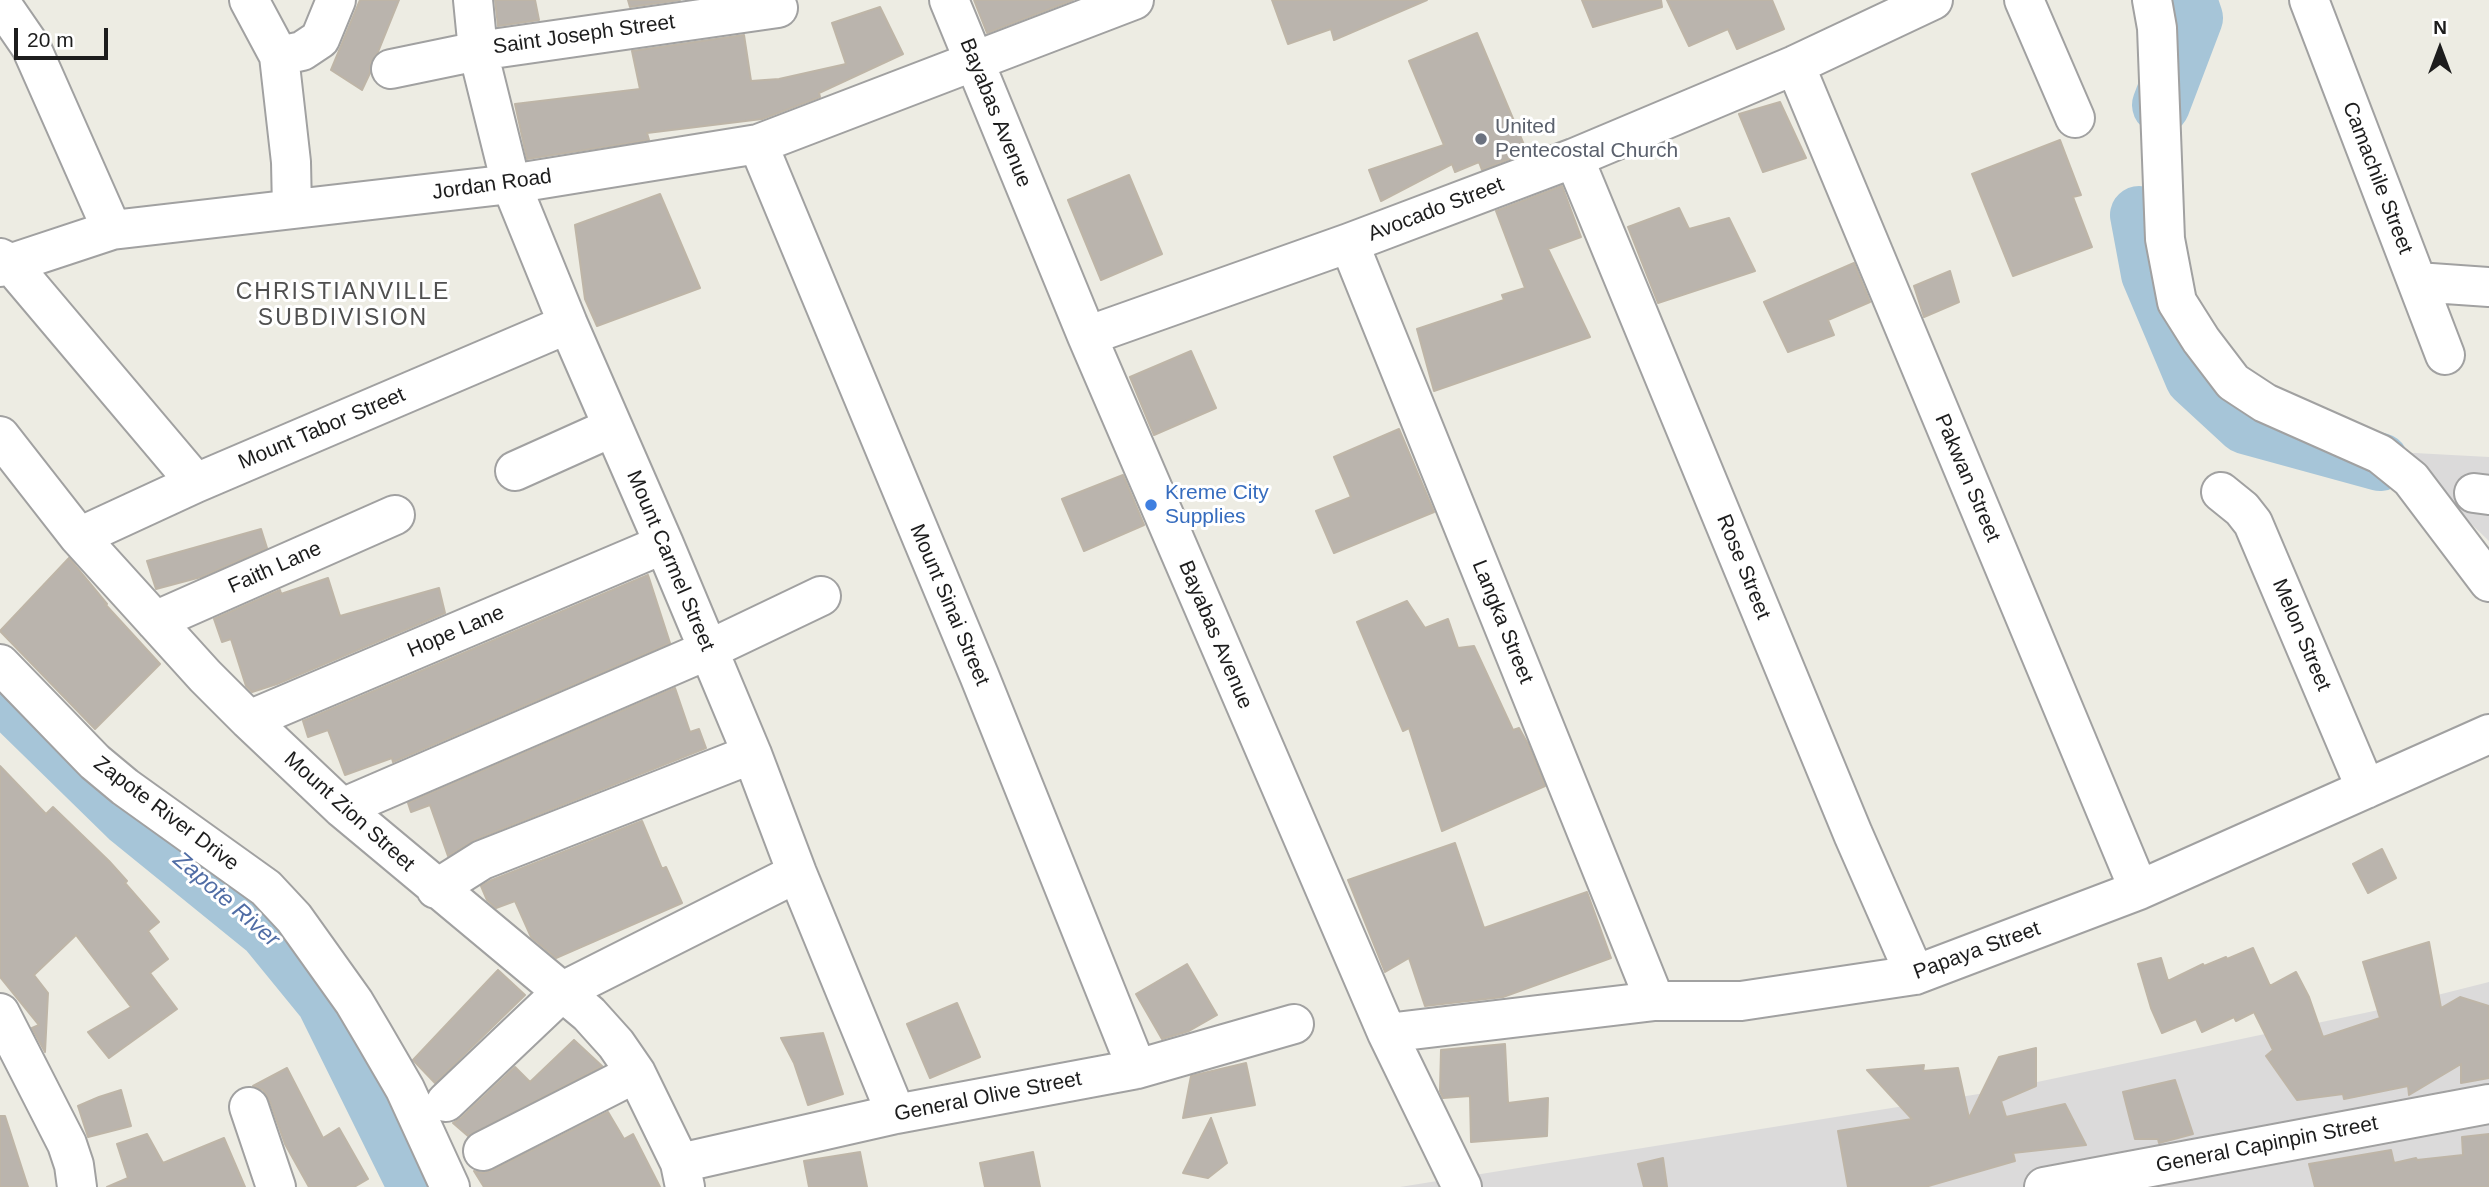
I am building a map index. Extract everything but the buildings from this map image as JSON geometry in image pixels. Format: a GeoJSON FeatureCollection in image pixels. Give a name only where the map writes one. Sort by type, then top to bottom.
{"type":"FeatureCollection","features":[{"type":"Feature","properties":{"kind":"street"},"geometry":{"type":"LineString","coordinates":[[249,0],[279,57],[291,162],[292,209]]}},
{"type":"Feature","properties":{"kind":"street"},"geometry":{"type":"LineString","coordinates":[[279,57],[302,51],[320,39],[337,0]]}},
{"type":"Feature","properties":{"kind":"street","name":"Mount Carmel Street"},"geometry":{"type":"LineString","coordinates":[[473,0],[478,51],[511,184],[752,754],[797,873],[896,1114]]}},
{"type":"Feature","properties":{"kind":"street","name":"Bayabas Avenue"},"geometry":{"type":"LineString","coordinates":[[949,0],[1087,336],[1387,1033],[1462,1187]]}},
{"type":"Feature","properties":{"kind":"street","name":"Jordan Road"},"geometry":{"type":"LineString","coordinates":[[3,262],[112,230],[511,184],[758,144],[1135,0]]}},
{"type":"Feature","properties":{"kind":"street","name":"Avocado Street"},"geometry":{"type":"LineString","coordinates":[[1087,336],[1349,243],[1574,158],[1794,65],[1933,0]]}},
{"type":"Feature","properties":{"kind":"street"},"geometry":{"type":"LineString","coordinates":[[2024,0],[2075,118]]}},
{"type":"Feature","properties":{"kind":"street"},"geometry":{"type":"LineString","coordinates":[[2152,0],[2157,28],[2165,239],[2177,302],[2201,340],[2233,382],[2265,403],[2379,454],[2411,479],[2489,582]]}},
{"type":"Feature","properties":{"kind":"street","name":"Camachile Street"},"geometry":{"type":"LineString","coordinates":[[2309,0],[2445,355]]}},
{"type":"Feature","properties":{"kind":"street"},"geometry":{"type":"LineString","coordinates":[[0,2],[31,47],[112,230]]}},
{"type":"Feature","properties":{"kind":"street","name":"Saint Joseph Street"},"geometry":{"type":"LineString","coordinates":[[391,69],[478,51],[611,15],[778,8]]}},
{"type":"Feature","properties":{"kind":"street","name":"Pakwan Street"},"geometry":{"type":"LineString","coordinates":[[1794,65],[2140,890]]}},
{"type":"Feature","properties":{"kind":"street","name":"Mount Sinai Street"},"geometry":{"type":"LineString","coordinates":[[758,144],[979,675],[1137,1069]]}},
{"type":"Feature","properties":{"kind":"street","name":"Rose Street"},"geometry":{"type":"LineString","coordinates":[[1574,158],[1853,834],[1915,975]]}},
{"type":"Feature","properties":{"kind":"street","name":"Langka Street"},"geometry":{"type":"LineString","coordinates":[[1349,243],[1655,1001]]}},
{"type":"Feature","properties":{"kind":"street"},"geometry":{"type":"LineString","coordinates":[[3,262],[196,483]]}},
{"type":"Feature","properties":{"kind":"street"},"geometry":{"type":"LineString","coordinates":[[2417,282],[2489,287]]}},
{"type":"Feature","properties":{"kind":"street","name":"Mount Tabor Street"},"geometry":{"type":"LineString","coordinates":[[79,537],[196,483],[568,324]]}},
{"type":"Feature","properties":{"kind":"street"},"geometry":{"type":"LineString","coordinates":[[515,471],[613,427]]}},
{"type":"Feature","properties":{"kind":"street","name":"Mount Zion Street"},"geometry":{"type":"LineString","coordinates":[[0,436],[79,537],[205,676],[249,720],[342,808],[589,1014],[616,1044],[636,1073],[683,1175]]}},
{"type":"Feature","properties":{"kind":"street","name":"Melon Street"},"geometry":{"type":"LineString","coordinates":[[2221,492],[2242,509],[2261,540],[2366,789]]}},
{"type":"Feature","properties":{"kind":"street","name":"Faith Lane"},"geometry":{"type":"LineString","coordinates":[[155,621],[395,515]]}},
{"type":"Feature","properties":{"kind":"street","name":"Hope Lane"},"geometry":{"type":"LineString","coordinates":[[249,720],[664,544]]}},
{"type":"Feature","properties":{"kind":"street"},"geometry":{"type":"LineString","coordinates":[[342,808],[708,650],[821,596]]}},
{"type":"Feature","properties":{"kind":"street","name":"Zapote River Drive"},"geometry":{"type":"LineString","coordinates":[[0,664],[95,762],[125,787],[266,888],[294,918],[354,1002],[380,1045],[405,1089],[450,1187]]}},
{"type":"Feature","properties":{"kind":"street","name":"Papaya Street"},"geometry":{"type":"LineString","coordinates":[[1387,1033],[1655,1001],[1741,1001],[1915,975],[2140,890],[2489,734]]}},
{"type":"Feature","properties":{"kind":"street"},"geometry":{"type":"LineString","coordinates":[[436,889],[482,860],[752,754]]}},
{"type":"Feature","properties":{"kind":"street"},"geometry":{"type":"LineString","coordinates":[[446,1102],[563,991],[797,873]]}},
{"type":"Feature","properties":{"kind":"street"},"geometry":{"type":"LineString","coordinates":[[0,1013],[66,1143],[74,1164],[77,1187]]}},
{"type":"Feature","properties":{"kind":"street","name":"General Olive Street"},"geometry":{"type":"LineString","coordinates":[[683,1175],[896,1114],[1137,1069],[1294,1024]]}},
{"type":"Feature","properties":{"kind":"street"},"geometry":{"type":"LineString","coordinates":[[483,1151],[636,1073]]}},
{"type":"Feature","properties":{"kind":"street","name":"General Capinpin Street"},"geometry":{"type":"LineString","coordinates":[[2044,1187],[2489,1104]]}},
{"type":"Feature","properties":{"kind":"street"},"geometry":{"type":"LineString","coordinates":[[249,1107],[276,1187]]}},
{"type":"Feature","properties":{"kind":"shaded area"},"geometry":{"type":"Polygon","coordinates":[[[2396,452],[2489,457],[2489,541],[2396,452]]]}},
{"type":"Feature","properties":{"kind":"shaded area"},"geometry":{"type":"Polygon","coordinates":[[[2489,982],[2489,1187],[1400,1187],[1985,1093],[2374,1011],[2489,982]]]}},
{"type":"Feature","properties":{"kind":"waterway"},"geometry":{"type":"LineString","coordinates":[[2161,105],[2194,18],[2188,0]]}},
{"type":"Feature","properties":{"kind":"waterway"},"geometry":{"type":"LineString","coordinates":[[2139,215],[2150,274],[2194,378],[2245,425],[2380,462]]}},
{"type":"Feature","properties":{"kind":"waterway","name":"Zapote River"},"geometry":{"type":"LineString","coordinates":[[0,692],[129,818],[267,930],[325,1001],[417,1187]]}},
{"type":"Feature","properties":{"kind":"place","name":"United Pentecostal Church"},"geometry":{"type":"Point","coordinates":[1481,139]}},
{"type":"Feature","properties":{"kind":"place","name":"Kreme City Supplies"},"geometry":{"type":"Point","coordinates":[1151,505]}},
{"type":"Feature","properties":{"kind":"district","name":"CHRISTIANVILLE SUBDIVISION"},"geometry":{"type":"Point","coordinates":[343,306]}}]}
